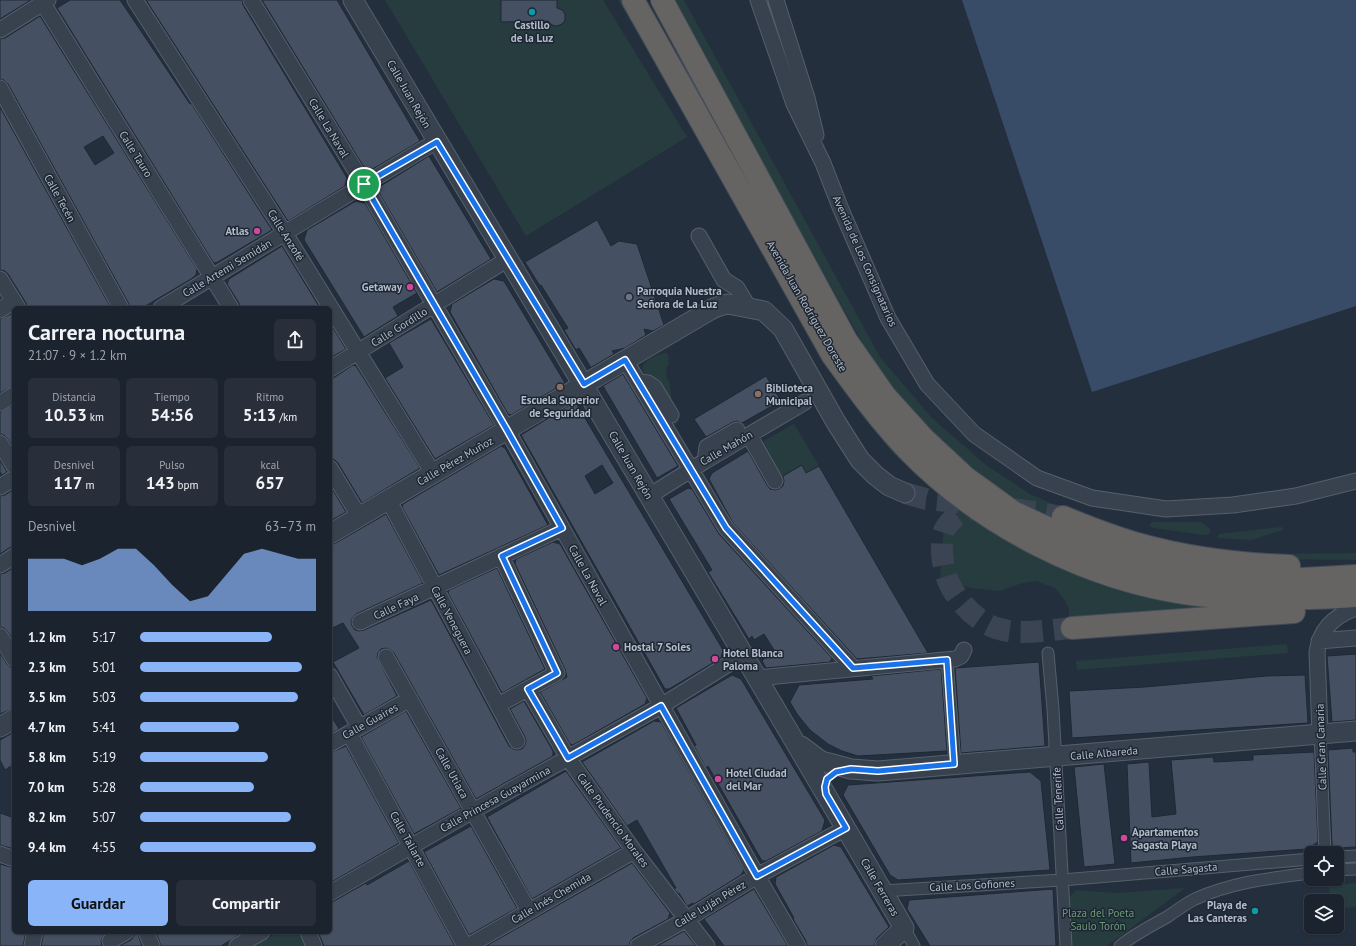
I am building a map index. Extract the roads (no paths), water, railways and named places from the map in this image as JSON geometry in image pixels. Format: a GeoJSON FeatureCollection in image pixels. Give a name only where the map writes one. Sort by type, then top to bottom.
{"type":"FeatureCollection","features":[{"type":"Feature","properties":{"kind":"highway","name":"Avenida Juan Rodríguez Doreste"},"geometry":{"type":"LineString","coordinates":[[633,0],[833,356],[870,407],[910,452],[952,490],[997,522],[1048,549],[1096,570],[1142,584],[1191,594],[1249,599],[1356,596]]}},
{"type":"Feature","properties":{"kind":"highway","name":"Avenida Juan Rodríguez Doreste"},"geometry":{"type":"LineString","coordinates":[[662,0],[846,340],[884,396],[923,438],[966,478],[1013,512],[1101,552],[1145,565],[1192,575],[1247,580],[1291,580],[1356,576]]}},
{"type":"Feature","properties":{"kind":"highway"},"geometry":{"type":"LineString","coordinates":[[1063,517],[1111,536],[1137,544],[1202,558],[1245,564],[1297,567],[1356,566]]}},
{"type":"Feature","properties":{"kind":"highway"},"geometry":{"type":"LineString","coordinates":[[1072,628],[1356,608]]}},
{"type":"Feature","properties":{"kind":"street","name":"Calle Anzofé"},"geometry":{"type":"LineString","coordinates":[[135,0],[330,306]]}},
{"type":"Feature","properties":{"kind":"street","name":"Calle La Naval"},"geometry":{"type":"LineString","coordinates":[[251,0],[364,184],[507,430],[661,706],[798,946]]}},
{"type":"Feature","properties":{"kind":"street","name":"Calle Juan Rejón"},"geometry":{"type":"LineString","coordinates":[[353,0],[437,142],[584,384],[648,496],[846,828]]}},
{"type":"Feature","properties":{"kind":"street","name":"Avenida de Los Consignatarios"},"geometry":{"type":"LineString","coordinates":[[758,0],[794,104],[823,163],[840,207],[888,318],[927,384],[974,434],[1037,478],[1092,498],[1166,510],[1233,505],[1289,497],[1356,481]]}},
{"type":"Feature","properties":{"kind":"street","name":"Avenida de Los Consignatarios"},"geometry":{"type":"LineString","coordinates":[[776,0],[807,98],[823,163]]}},
{"type":"Feature","properties":{"kind":"street"},"geometry":{"type":"LineString","coordinates":[[0,30],[44,1]]}},
{"type":"Feature","properties":{"kind":"street","name":"Calle Tauro"},"geometry":{"type":"LineString","coordinates":[[44,1],[230,306]]}},
{"type":"Feature","properties":{"kind":"street","name":"Calle Tecén"},"geometry":{"type":"LineString","coordinates":[[0,88],[120,306]]}},
{"type":"Feature","properties":{"kind":"street","name":"Calle Artemi Semidán"},"geometry":{"type":"LineString","coordinates":[[164,306],[285,234],[364,184],[437,142]]}},
{"type":"Feature","properties":{"kind":"street"},"geometry":{"type":"LineString","coordinates":[[699,236],[724,280],[737,288],[749,308]]}},
{"type":"Feature","properties":{"kind":"street","name":"Calle Gordillo"},"geometry":{"type":"LineString","coordinates":[[332,368],[508,259]]}},
{"type":"Feature","properties":{"kind":"street"},"geometry":{"type":"LineString","coordinates":[[0,279],[16,305]]}},
{"type":"Feature","properties":{"kind":"street","name":"Calle Pérez Muñoz"},"geometry":{"type":"LineString","coordinates":[[332,533],[712,309],[728,304],[764,311],[783,329],[837,424],[860,460],[889,486],[905,493]]}},
{"type":"Feature","properties":{"kind":"street"},"geometry":{"type":"LineString","coordinates":[[0,310],[12,306]]}},
{"type":"Feature","properties":{"kind":"street","name":"Calle Anzofé"},"geometry":{"type":"LineString","coordinates":[[332,310],[433,473]]}},
{"type":"Feature","properties":{"kind":"street"},"geometry":{"type":"LineString","coordinates":[[625,360],[726,528],[853,668]]}},
{"type":"Feature","properties":{"kind":"street"},"geometry":{"type":"LineString","coordinates":[[638,382],[648,383],[654,387],[671,415]]}},
{"type":"Feature","properties":{"kind":"street"},"geometry":{"type":"LineString","coordinates":[[0,403],[12,395]]}},
{"type":"Feature","properties":{"kind":"street","name":"Calle Mahón"},"geometry":{"type":"LineString","coordinates":[[648,496],[704,461],[743,432],[805,402]]}},
{"type":"Feature","properties":{"kind":"street"},"geometry":{"type":"LineString","coordinates":[[743,432],[776,481]]}},
{"type":"Feature","properties":{"kind":"street"},"geometry":{"type":"LineString","coordinates":[[0,443],[12,463]]}},
{"type":"Feature","properties":{"kind":"street"},"geometry":{"type":"LineString","coordinates":[[332,471],[359,516]]}},
{"type":"Feature","properties":{"kind":"street"},"geometry":{"type":"LineString","coordinates":[[0,487],[12,479]]}},
{"type":"Feature","properties":{"kind":"street","name":"Calle Veneguera"},"geometry":{"type":"LineString","coordinates":[[388,499],[517,741]]}},
{"type":"Feature","properties":{"kind":"street","name":"Calle Faya"},"geometry":{"type":"LineString","coordinates":[[360,622],[562,528]]}},
{"type":"Feature","properties":{"kind":"street"},"geometry":{"type":"LineString","coordinates":[[498,705],[557,673],[502,556]]}},
{"type":"Feature","properties":{"kind":"street"},"geometry":{"type":"LineString","coordinates":[[0,565],[12,557]]}},
{"type":"Feature","properties":{"kind":"street"},"geometry":{"type":"LineString","coordinates":[[1319,641],[1323,633],[1337,617],[1342,613],[1356,608]]}},
{"type":"Feature","properties":{"kind":"street"},"geometry":{"type":"LineString","coordinates":[[0,636],[12,656]]}},
{"type":"Feature","properties":{"kind":"street"},"geometry":{"type":"LineString","coordinates":[[1319,641],[1356,638]]}},
{"type":"Feature","properties":{"kind":"street","name":"Calle Gran Canaria"},"geometry":{"type":"LineString","coordinates":[[1319,641],[1317,652],[1325,846]]}},
{"type":"Feature","properties":{"kind":"street"},"geometry":{"type":"LineString","coordinates":[[756,678],[955,659],[961,656],[964,650]]}},
{"type":"Feature","properties":{"kind":"street","name":"Calle Tenerife"},"geometry":{"type":"LineString","coordinates":[[1048,653],[1053,709],[1066,946]]}},
{"type":"Feature","properties":{"kind":"street","name":"Calle Princesa Guayarmina"},"geometry":{"type":"LineString","coordinates":[[332,892],[661,706],[743,655]]}},
{"type":"Feature","properties":{"kind":"street","name":"Calle Utiaca"},"geometry":{"type":"LineString","coordinates":[[386,657],[529,911]]}},
{"type":"Feature","properties":{"kind":"street"},"geometry":{"type":"LineString","coordinates":[[947,660],[954,764]]}},
{"type":"Feature","properties":{"kind":"street","name":"Calle Taliarte"},"geometry":{"type":"LineString","coordinates":[[332,680],[354,730],[412,847],[466,946]]}},
{"type":"Feature","properties":{"kind":"street","name":"Calle Prudencio Morales"},"geometry":{"type":"LineString","coordinates":[[528,689],[568,758],[634,851],[707,946]]}},
{"type":"Feature","properties":{"kind":"street","name":"Calle Guaires"},"geometry":{"type":"LineString","coordinates":[[332,743],[410,699]]}},
{"type":"Feature","properties":{"kind":"street"},"geometry":{"type":"LineString","coordinates":[[0,727],[12,719]]}},
{"type":"Feature","properties":{"kind":"street","name":"Calle Albareda"},"geometry":{"type":"LineString","coordinates":[[791,736],[809,753],[821,761],[851,769],[878,771],[1356,731]]}},
{"type":"Feature","properties":{"kind":"street","name":"Calle Albareda"},"geometry":{"type":"LineString","coordinates":[[826,794],[826,782],[831,775],[843,770],[851,769]]}},
{"type":"Feature","properties":{"kind":"street","name":"Calle Luján Pérez"},"geometry":{"type":"LineString","coordinates":[[638,946],[687,919],[757,876],[846,828]]}},
{"type":"Feature","properties":{"kind":"street","name":"Calle Ferreras"},"geometry":{"type":"LineString","coordinates":[[846,828],[914,946]]}},
{"type":"Feature","properties":{"kind":"street","name":"Calle Inés Chemida"},"geometry":{"type":"LineString","coordinates":[[466,946],[634,851]]}},
{"type":"Feature","properties":{"kind":"street"},"geometry":{"type":"LineString","coordinates":[[0,854],[12,858]]}},
{"type":"Feature","properties":{"kind":"street"},"geometry":{"type":"LineString","coordinates":[[1344,857],[1356,856]]}},
{"type":"Feature","properties":{"kind":"street","name":"Calle Sagasta"},"geometry":{"type":"LineString","coordinates":[[1062,880],[1304,860]]}},
{"type":"Feature","properties":{"kind":"street"},"geometry":{"type":"LineString","coordinates":[[1344,870],[1356,869]]}},
{"type":"Feature","properties":{"kind":"street"},"geometry":{"type":"LineString","coordinates":[[1120,946],[1132,936],[1172,914],[1194,899],[1249,882],[1304,874]]}},
{"type":"Feature","properties":{"kind":"street","name":"Calle Los Gofiones"},"geometry":{"type":"LineString","coordinates":[[882,891],[1062,880]]}},
{"type":"Feature","properties":{"kind":"street"},"geometry":{"type":"LineString","coordinates":[[885,946],[904,928]]}},
{"type":"Feature","properties":{"kind":"street"},"geometry":{"type":"LineString","coordinates":[[32,946],[35,934]]}},
{"type":"Feature","properties":{"kind":"street"},"geometry":{"type":"LineString","coordinates":[[110,940],[122,934]]}},
{"type":"Feature","properties":{"kind":"street"},"geometry":{"type":"LineString","coordinates":[[147,934],[152,946]]}},
{"type":"Feature","properties":{"kind":"street"},"geometry":{"type":"LineString","coordinates":[[237,946],[258,934]]}},
{"type":"Feature","properties":{"kind":"street"},"geometry":{"type":"LineString","coordinates":[[309,934],[314,946]]}},
{"type":"Feature","properties":{"kind":"water"},"geometry":{"type":"Polygon","coordinates":[[[962,0],[1356,0],[1356,306],[1092,392],[962,0]]]}},
{"type":"Feature","properties":{"kind":"tunnel"},"geometry":{"type":"LineString","coordinates":[[905,493],[926,499],[979,504]]}},
{"type":"Feature","properties":{"kind":"tunnel"},"geometry":{"type":"LineString","coordinates":[[988,505],[970,509],[954,518],[945,529],[942,538],[942,553],[948,581],[958,598],[976,617],[996,628],[1014,632],[1072,628]]}},
{"type":"Feature","properties":{"kind":"tunnel"},"geometry":{"type":"LineString","coordinates":[[1013,509],[1063,517]]}},
{"type":"Feature","properties":{"kind":"place","name":"Castillo de la Luz"},"geometry":{"type":"Point","coordinates":[532,12]}},
{"type":"Feature","properties":{"kind":"place","name":"Atlas"},"geometry":{"type":"Point","coordinates":[257,231]}},
{"type":"Feature","properties":{"kind":"place","name":"Getaway"},"geometry":{"type":"Point","coordinates":[410,287]}},
{"type":"Feature","properties":{"kind":"place","name":"Parroquia Nuestra Señora de La Luz"},"geometry":{"type":"Point","coordinates":[629,297]}},
{"type":"Feature","properties":{"kind":"place","name":"Escuela Superior de Seguridad"},"geometry":{"type":"Point","coordinates":[560,387]}},
{"type":"Feature","properties":{"kind":"place","name":"Biblioteca Municipal"},"geometry":{"type":"Point","coordinates":[758,394]}},
{"type":"Feature","properties":{"kind":"place","name":"Hostal 7 Soles"},"geometry":{"type":"Point","coordinates":[616,647]}},
{"type":"Feature","properties":{"kind":"place","name":"Hotel Blanca Paloma"},"geometry":{"type":"Point","coordinates":[715,659]}},
{"type":"Feature","properties":{"kind":"place","name":"Hotel Ciudad del Mar"},"geometry":{"type":"Point","coordinates":[718,779]}},
{"type":"Feature","properties":{"kind":"place","name":"Apartamentos Sagasta Playa"},"geometry":{"type":"Point","coordinates":[1124,838]}},
{"type":"Feature","properties":{"kind":"place","name":"Playa de Las Canteras"},"geometry":{"type":"Point","coordinates":[1255,911]}},
{"type":"Feature","properties":{"kind":"park label","name":"Plaza del Poeta Saulo Torón"},"geometry":{"type":"Point","coordinates":[1098,919]}}]}
